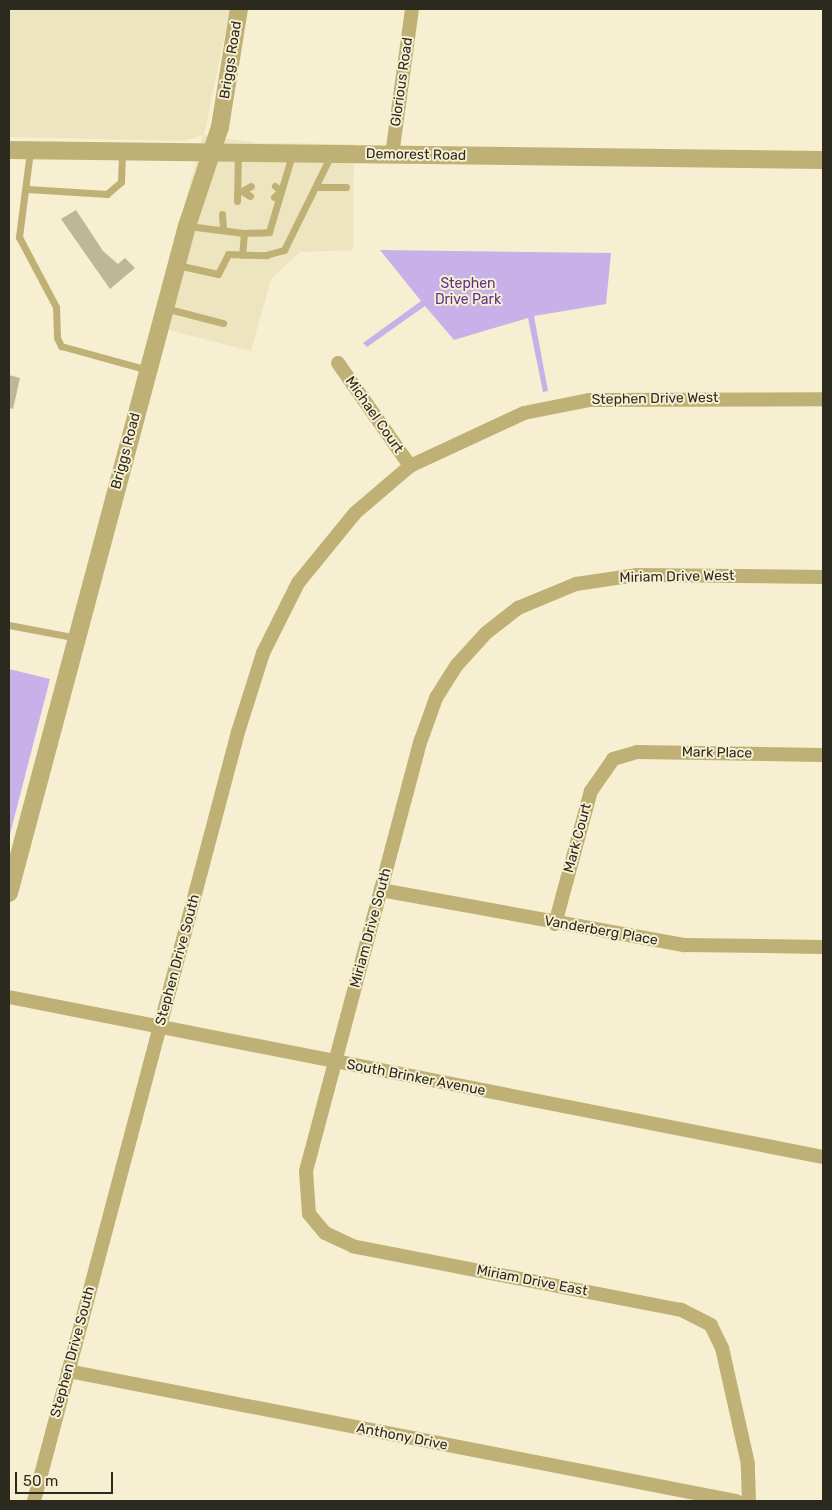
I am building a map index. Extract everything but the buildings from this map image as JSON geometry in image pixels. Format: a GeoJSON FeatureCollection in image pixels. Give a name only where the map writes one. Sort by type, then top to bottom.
{"type":"FeatureCollection","features":[{"type":"Feature","properties":{"kind":"street","name":"Briggs Road"},"geometry":{"type":"LineString","coordinates":[[9,893],[176,265],[209,154],[220,127],[239,9]]}},
{"type":"Feature","properties":{"kind":"street","name":"Glorious Road"},"geometry":{"type":"LineString","coordinates":[[392,155],[412,9]]}},
{"type":"Feature","properties":{"kind":"street","name":"Demorest Road"},"geometry":{"type":"LineString","coordinates":[[9,150],[238,155],[823,160]]}},
{"type":"Feature","properties":{"kind":"street","name":"Michael Court"},"geometry":{"type":"LineString","coordinates":[[338,363],[410,466]]}},
{"type":"Feature","properties":{"kind":"street","name":"Stephen Drive West"},"geometry":{"type":"LineString","coordinates":[[410,466],[524,413],[589,400],[823,399]]}},
{"type":"Feature","properties":{"kind":"street","name":"Stephen Drive South"},"geometry":{"type":"LineString","coordinates":[[34,1501],[160,1027],[263,653],[298,583],[355,513],[410,466]]}},
{"type":"Feature","properties":{"kind":"street","name":"Miriam Drive West"},"geometry":{"type":"LineString","coordinates":[[486,633],[518,608],[548,593],[607,578],[823,577]]}},
{"type":"Feature","properties":{"kind":"street","name":"Miriam Drive South"},"geometry":{"type":"LineString","coordinates":[[326,1233],[309,1214],[306,1172],[335,1062],[381,890],[436,698],[486,633]]}},
{"type":"Feature","properties":{"kind":"street","name":"Mark Place"},"geometry":{"type":"LineString","coordinates":[[613,759],[636,752],[823,754]]}},
{"type":"Feature","properties":{"kind":"street","name":"Mark Court"},"geometry":{"type":"LineString","coordinates":[[555,924],[591,791],[613,759]]}},
{"type":"Feature","properties":{"kind":"street","name":"Vanderberg Place"},"geometry":{"type":"LineString","coordinates":[[381,890],[555,924],[685,945],[823,947]]}},
{"type":"Feature","properties":{"kind":"street","name":"South Brinker Avenue"},"geometry":{"type":"LineString","coordinates":[[9,997],[823,1158]]}},
{"type":"Feature","properties":{"kind":"street","name":"Miriam Drive East"},"geometry":{"type":"LineString","coordinates":[[326,1233],[353,1246],[698,1315],[711,1325],[722,1348],[749,1472],[749,1501]]}},
{"type":"Feature","properties":{"kind":"street","name":"Anthony Drive"},"geometry":{"type":"LineString","coordinates":[[68,1371],[736,1501]]}},
{"type":"Feature","properties":{"kind":"lane"},"geometry":{"type":"LineString","coordinates":[[30,150],[27,189],[19,237],[56,307],[61,346],[148,370]]}},
{"type":"Feature","properties":{"kind":"lane"},"geometry":{"type":"LineString","coordinates":[[27,189],[107,194],[121,182],[122,152]]}},
{"type":"Feature","properties":{"kind":"lane"},"geometry":{"type":"LineString","coordinates":[[237,201],[234,191],[238,155]]}},
{"type":"Feature","properties":{"kind":"lane"},"geometry":{"type":"LineString","coordinates":[[187,226],[224,227],[244,233],[268,235],[292,155]]}},
{"type":"Feature","properties":{"kind":"lane"},"geometry":{"type":"LineString","coordinates":[[176,265],[218,274],[228,254],[242,255],[284,250],[331,155]]}},
{"type":"Feature","properties":{"kind":"lane"},"geometry":{"type":"LineString","coordinates":[[227,198],[234,191],[242,191],[251,186]]}},
{"type":"Feature","properties":{"kind":"lane"},"geometry":{"type":"LineString","coordinates":[[275,186],[281,192]]}},
{"type":"Feature","properties":{"kind":"lane"},"geometry":{"type":"LineString","coordinates":[[316,187],[346,187]]}},
{"type":"Feature","properties":{"kind":"lane"},"geometry":{"type":"LineString","coordinates":[[242,191],[250,196]]}},
{"type":"Feature","properties":{"kind":"lane"},"geometry":{"type":"LineString","coordinates":[[274,196],[281,192]]}},
{"type":"Feature","properties":{"kind":"lane"},"geometry":{"type":"LineString","coordinates":[[222,214],[224,227]]}},
{"type":"Feature","properties":{"kind":"lane"},"geometry":{"type":"LineString","coordinates":[[224,227],[232,218]]}},
{"type":"Feature","properties":{"kind":"lane"},"geometry":{"type":"LineString","coordinates":[[242,255],[244,233]]}},
{"type":"Feature","properties":{"kind":"lane"},"geometry":{"type":"LineString","coordinates":[[165,308],[223,323]]}},
{"type":"Feature","properties":{"kind":"lane"},"geometry":{"type":"LineString","coordinates":[[9,625],[77,638]]}},
{"type":"Feature","properties":{"kind":"shaded area"},"geometry":{"type":"Polygon","coordinates":[[[9,9],[230,9],[204,135],[257,143],[354,144],[353,250],[300,252],[271,279],[251,351],[153,326],[203,135],[184,141],[9,137],[9,9]]]}},
{"type":"Feature","properties":{"kind":"green space","name":"Stephen Drive Park"},"geometry":{"type":"Polygon","coordinates":[[[380,250],[611,253],[606,304],[534,316],[548,391],[543,392],[528,318],[454,340],[425,306],[367,347],[363,343],[421,301],[380,250]]]}},
{"type":"Feature","properties":{"kind":"green space"},"geometry":{"type":"Polygon","coordinates":[[[9,669],[50,679],[9,838],[9,669]]]}}]}
